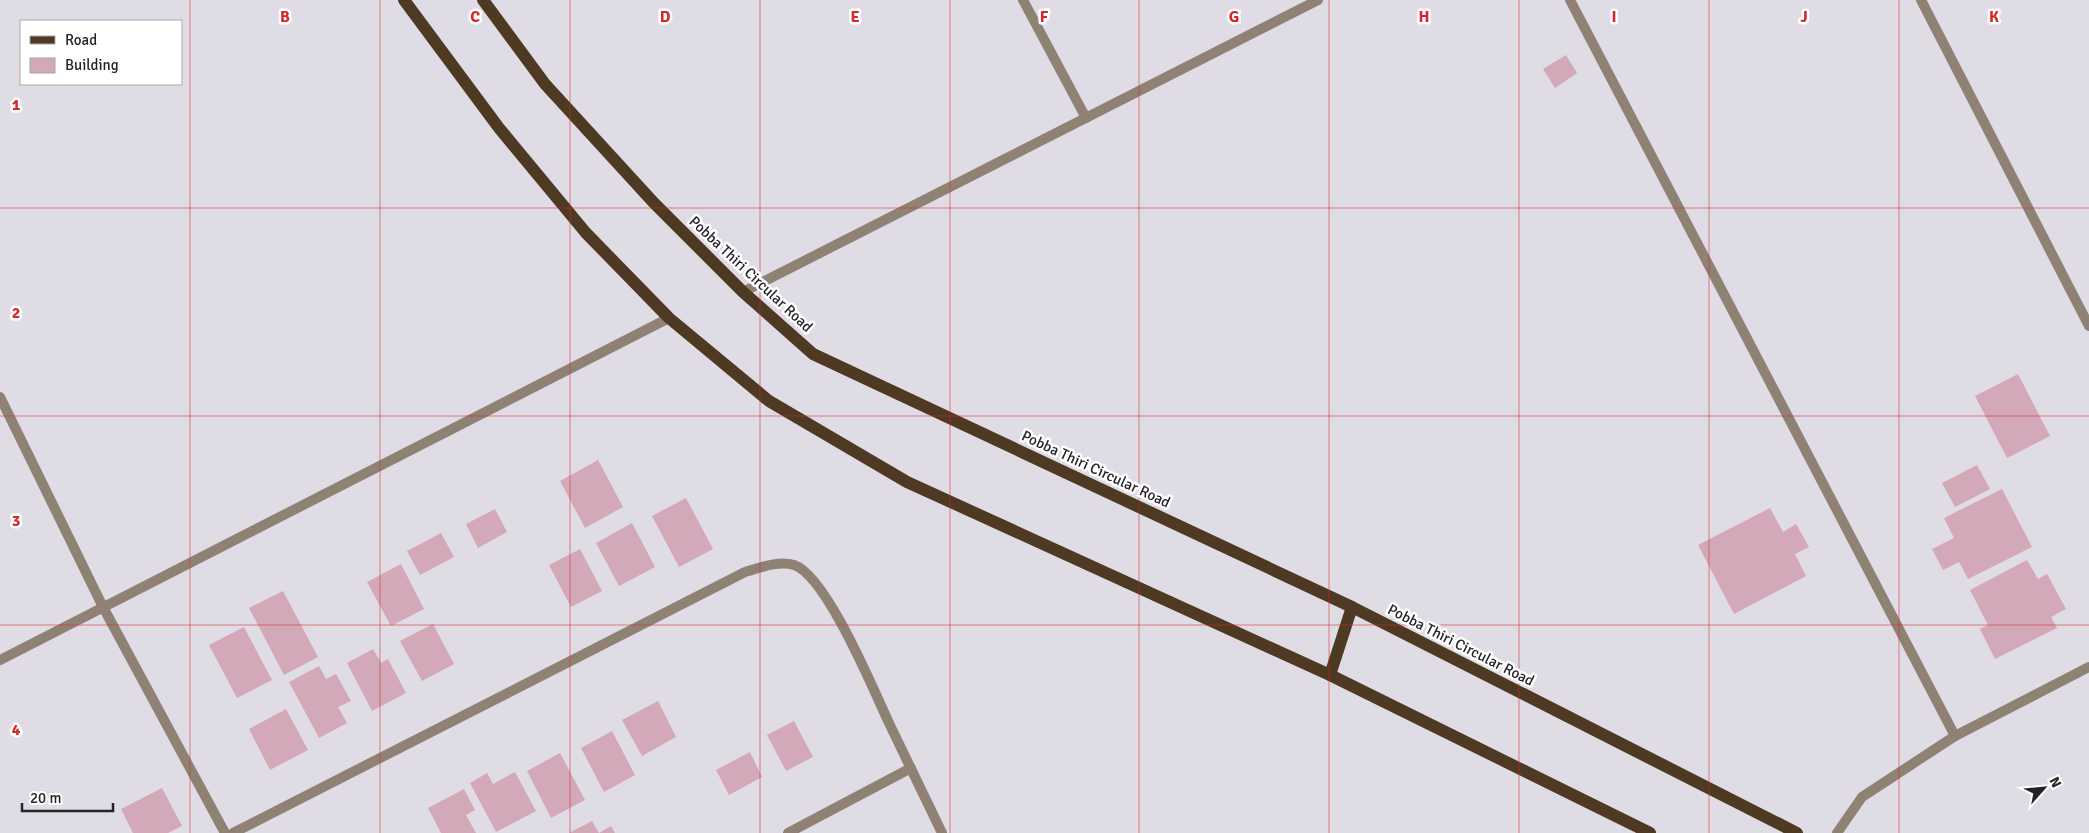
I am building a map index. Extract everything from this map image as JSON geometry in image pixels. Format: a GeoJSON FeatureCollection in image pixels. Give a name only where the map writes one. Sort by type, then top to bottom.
{"type":"FeatureCollection","features":[{"type":"Feature","properties":{"kind":"main road"},"geometry":{"type":"LineString","coordinates":[[404,0],[499,128],[586,233],[669,318],[769,401],[907,482],[1330,675],[1650,833]]}},
{"type":"Feature","properties":{"kind":"main road","name":"Pobba Thiri Circular Road"},"geometry":{"type":"LineString","coordinates":[[483,0],[545,84],[654,202],[743,292],[813,354],[1352,608],[1797,833]]}},
{"type":"Feature","properties":{"kind":"main road"},"geometry":{"type":"LineString","coordinates":[[1330,675],[1352,608]]}},
{"type":"Feature","properties":{"kind":"street"},"geometry":{"type":"LineString","coordinates":[[1023,0],[1086,118]]}},
{"type":"Feature","properties":{"kind":"street"},"geometry":{"type":"LineString","coordinates":[[1570,0],[1955,736]]}},
{"type":"Feature","properties":{"kind":"street"},"geometry":{"type":"LineString","coordinates":[[1921,0],[2089,326]]}},
{"type":"Feature","properties":{"kind":"street"},"geometry":{"type":"LineString","coordinates":[[743,292],[1313,1]]}},
{"type":"Feature","properties":{"kind":"street"},"geometry":{"type":"LineString","coordinates":[[0,660],[669,318]]}},
{"type":"Feature","properties":{"kind":"street"},"geometry":{"type":"LineString","coordinates":[[0,397],[103,607],[225,833]]}},
{"type":"Feature","properties":{"kind":"street"},"geometry":{"type":"LineString","coordinates":[[233,833],[745,572],[771,565],[794,565],[805,572],[822,592],[843,627],[942,833]]}},
{"type":"Feature","properties":{"kind":"street"},"geometry":{"type":"LineString","coordinates":[[1837,833],[1862,797],[1955,736],[2089,667]]}},
{"type":"Feature","properties":{"kind":"street"},"geometry":{"type":"LineString","coordinates":[[788,833],[911,768]]}},
{"type":"Feature","properties":{"kind":"building"},"geometry":{"type":"Polygon","coordinates":[[[1566,55],[1577,73],[1555,88],[1543,69],[1566,55]]]}},
{"type":"Feature","properties":{"kind":"building"},"geometry":{"type":"Polygon","coordinates":[[[2018,374],[2050,436],[2007,458],[1975,396],[2018,374]]]}},
{"type":"Feature","properties":{"kind":"building"},"geometry":{"type":"Polygon","coordinates":[[[598,460],[623,507],[585,528],[560,481],[598,460]]]}},
{"type":"Feature","properties":{"kind":"building"},"geometry":{"type":"Polygon","coordinates":[[[1977,465],[1990,489],[1955,507],[1942,483],[1977,465]]]}},
{"type":"Feature","properties":{"kind":"building"},"geometry":{"type":"Polygon","coordinates":[[[2002,489],[2032,547],[1968,579],[1959,562],[1943,570],[1932,549],[1954,538],[1944,518],[2002,489]]]}},
{"type":"Feature","properties":{"kind":"building"},"geometry":{"type":"Polygon","coordinates":[[[686,498],[713,549],[679,567],[652,516],[686,498]]]}},
{"type":"Feature","properties":{"kind":"building"},"geometry":{"type":"Polygon","coordinates":[[[1770,508],[1783,532],[1796,524],[1809,547],[1795,554],[1806,576],[1734,614],[1698,545],[1770,508]]]}},
{"type":"Feature","properties":{"kind":"building"},"geometry":{"type":"Polygon","coordinates":[[[495,509],[507,532],[478,548],[466,524],[495,509]]]}},
{"type":"Feature","properties":{"kind":"building"},"geometry":{"type":"Polygon","coordinates":[[[632,523],[655,567],[619,586],[596,543],[632,523]]]}},
{"type":"Feature","properties":{"kind":"building"},"geometry":{"type":"Polygon","coordinates":[[[441,533],[454,557],[420,575],[407,551],[441,533]]]}},
{"type":"Feature","properties":{"kind":"building"},"geometry":{"type":"Polygon","coordinates":[[[580,549],[602,591],[571,607],[549,565],[580,549]]]}},
{"type":"Feature","properties":{"kind":"building"},"geometry":{"type":"Polygon","coordinates":[[[2027,560],[2038,579],[2047,574],[2066,609],[2051,617],[2057,628],[1995,659],[1980,629],[1988,625],[1970,590],[2027,560]]]}},
{"type":"Feature","properties":{"kind":"building"},"geometry":{"type":"Polygon","coordinates":[[[401,564],[424,609],[391,626],[367,582],[401,564]]]}},
{"type":"Feature","properties":{"kind":"building"},"geometry":{"type":"Polygon","coordinates":[[[283,591],[318,657],[284,675],[249,608],[283,591]]]}},
{"type":"Feature","properties":{"kind":"building"},"geometry":{"type":"Polygon","coordinates":[[[433,624],[454,664],[422,681],[400,641],[433,624]]]}},
{"type":"Feature","properties":{"kind":"building"},"geometry":{"type":"Polygon","coordinates":[[[244,627],[272,680],[237,698],[209,645],[244,627]]]}},
{"type":"Feature","properties":{"kind":"building"},"geometry":{"type":"Polygon","coordinates":[[[373,649],[381,663],[388,659],[406,693],[372,711],[347,663],[373,649]]]}},
{"type":"Feature","properties":{"kind":"building"},"geometry":{"type":"Polygon","coordinates":[[[319,666],[326,679],[336,674],[351,701],[338,707],[347,723],[319,738],[289,682],[319,666]]]}},
{"type":"Feature","properties":{"kind":"building"},"geometry":{"type":"Polygon","coordinates":[[[658,701],[676,737],[642,756],[622,720],[658,701]]]}},
{"type":"Feature","properties":{"kind":"building"},"geometry":{"type":"Polygon","coordinates":[[[286,709],[308,750],[270,770],[249,729],[286,709]]]}},
{"type":"Feature","properties":{"kind":"building"},"geometry":{"type":"Polygon","coordinates":[[[794,721],[813,757],[786,771],[767,735],[794,721]]]}},
{"type":"Feature","properties":{"kind":"building"},"geometry":{"type":"Polygon","coordinates":[[[612,731],[635,775],[604,792],[581,748],[612,731]]]}},
{"type":"Feature","properties":{"kind":"building"},"geometry":{"type":"Polygon","coordinates":[[[750,752],[762,777],[729,795],[716,770],[750,752]]]}},
{"type":"Feature","properties":{"kind":"building"},"geometry":{"type":"Polygon","coordinates":[[[560,753],[585,800],[551,818],[527,771],[560,753]]]}},
{"type":"Feature","properties":{"kind":"building"},"geometry":{"type":"Polygon","coordinates":[[[515,772],[536,811],[496,832],[470,783],[487,773],[493,784],[515,772]]]}},
{"type":"Feature","properties":{"kind":"building"},"geometry":{"type":"Polygon","coordinates":[[[162,788],[182,826],[168,833],[133,833],[121,809],[162,788]]]}},
{"type":"Feature","properties":{"kind":"building"},"geometry":{"type":"Polygon","coordinates":[[[464,789],[475,810],[466,815],[476,833],[441,833],[428,808],[464,789]]]}},
{"type":"Feature","properties":{"kind":"building"},"geometry":{"type":"Polygon","coordinates":[[[592,821],[599,833],[569,833],[592,821]]]}},
{"type":"Feature","properties":{"kind":"building"},"geometry":{"type":"Polygon","coordinates":[[[611,826],[615,833],[599,833],[611,826]]]}}]}
